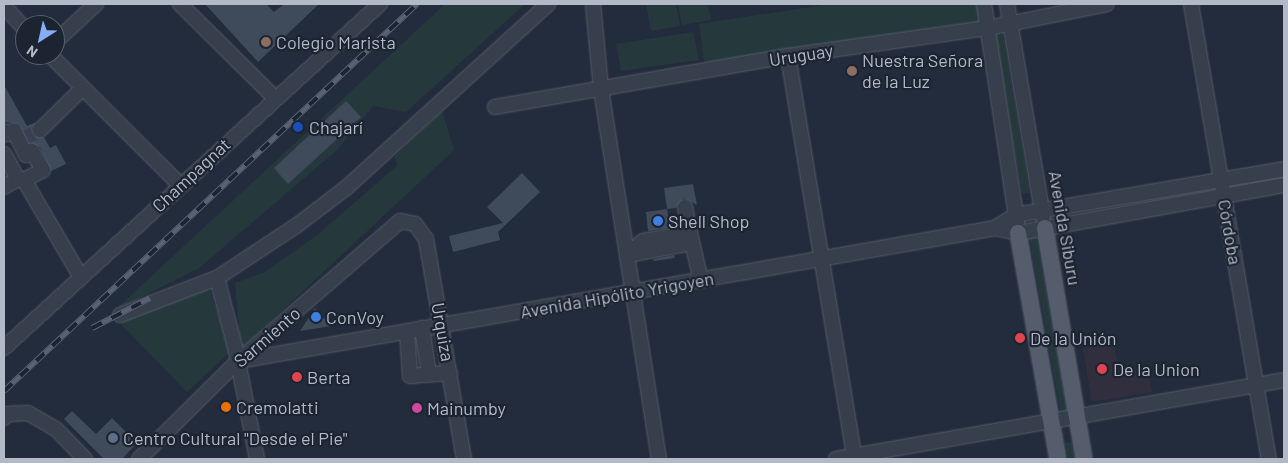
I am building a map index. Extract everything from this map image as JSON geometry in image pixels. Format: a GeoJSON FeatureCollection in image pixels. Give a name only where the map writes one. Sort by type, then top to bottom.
{"type":"FeatureCollection","features":[{"type":"Feature","properties":{"kind":"main road","name":"Avenida Siburu"},"geometry":{"type":"LineString","coordinates":[[1045,228],[1084,459]]}},
{"type":"Feature","properties":{"kind":"main road"},"geometry":{"type":"LineString","coordinates":[[1018,233],[1058,459]]}},
{"type":"Feature","properties":{"kind":"street"},"geometry":{"type":"LineString","coordinates":[[65,33],[96,4]]}},
{"type":"Feature","properties":{"kind":"street"},"geometry":{"type":"LineString","coordinates":[[180,4],[275,98]]}},
{"type":"Feature","properties":{"kind":"street","name":"Champagnat"},"geometry":{"type":"LineString","coordinates":[[4,348],[275,98],[380,4]]}},
{"type":"Feature","properties":{"kind":"street"},"geometry":{"type":"LineString","coordinates":[[120,315],[217,278],[296,226],[346,188],[548,4]]}},
{"type":"Feature","properties":{"kind":"street"},"geometry":{"type":"LineString","coordinates":[[593,4],[601,89],[659,459]]}},
{"type":"Feature","properties":{"kind":"street"},"geometry":{"type":"LineString","coordinates":[[984,4],[1018,233]]}},
{"type":"Feature","properties":{"kind":"street","name":"Avenida Siburu"},"geometry":{"type":"LineString","coordinates":[[1007,4],[1045,228]]}},
{"type":"Feature","properties":{"kind":"street","name":"Uruguay"},"geometry":{"type":"LineString","coordinates":[[495,107],[788,56],[988,28],[1107,4]]}},
{"type":"Feature","properties":{"kind":"street","name":"Córdoba"},"geometry":{"type":"LineString","coordinates":[[1191,4],[1270,459]]}},
{"type":"Feature","properties":{"kind":"street"},"geometry":{"type":"LineString","coordinates":[[4,6],[15,18]]}},
{"type":"Feature","properties":{"kind":"street"},"geometry":{"type":"LineString","coordinates":[[788,56],[855,458]]}},
{"type":"Feature","properties":{"kind":"street"},"geometry":{"type":"LineString","coordinates":[[60,65],[181,186]]}},
{"type":"Feature","properties":{"kind":"street"},"geometry":{"type":"LineString","coordinates":[[40,130],[83,88]]}},
{"type":"Feature","properties":{"kind":"street"},"geometry":{"type":"LineString","coordinates":[[4,131],[6,134],[14,130],[26,154],[32,151],[43,170],[4,187]]}},
{"type":"Feature","properties":{"kind":"street"},"geometry":{"type":"LineString","coordinates":[[21,144],[5,156],[81,277]]}},
{"type":"Feature","properties":{"kind":"street","name":"Avenida Hipólito Yrigoyen"},"geometry":{"type":"LineString","coordinates":[[238,361],[996,228],[1016,215],[1284,169]]}},
{"type":"Feature","properties":{"kind":"street","name":"Avenida Hipólito Yrigoyen"},"geometry":{"type":"LineString","coordinates":[[996,228],[1018,233],[1284,185]]}},
{"type":"Feature","properties":{"kind":"street"},"geometry":{"type":"LineString","coordinates":[[685,207],[701,281]]}},
{"type":"Feature","properties":{"kind":"street","name":"Urquiza"},"geometry":{"type":"LineString","coordinates":[[400,220],[415,224],[426,239],[464,459]]}},
{"type":"Feature","properties":{"kind":"street","name":"Sarmiento"},"geometry":{"type":"LineString","coordinates":[[139,459],[238,361],[400,220]]}},
{"type":"Feature","properties":{"kind":"street"},"geometry":{"type":"LineString","coordinates":[[627,255],[643,241],[691,238]]}},
{"type":"Feature","properties":{"kind":"street"},"geometry":{"type":"LineString","coordinates":[[217,278],[238,361],[257,459]]}},
{"type":"Feature","properties":{"kind":"street"},"geometry":{"type":"LineString","coordinates":[[422,328],[429,374]]}},
{"type":"Feature","properties":{"kind":"street"},"geometry":{"type":"LineString","coordinates":[[407,331],[410,376],[450,373]]}},
{"type":"Feature","properties":{"kind":"street"},"geometry":{"type":"LineString","coordinates":[[836,459],[855,458],[1284,380]]}},
{"type":"Feature","properties":{"kind":"street"},"geometry":{"type":"LineString","coordinates":[[6,416],[28,413],[56,429],[85,459]]}},
{"type":"Feature","properties":{"kind":"shaded area","name":"De la Union"},"geometry":{"type":"Polygon","coordinates":[[[1113,338],[1119,371],[1147,367],[1152,392],[1092,402],[1082,343],[1113,338]]]}},
{"type":"Feature","properties":{"kind":"green space"},"geometry":{"type":"Polygon","coordinates":[[[445,4],[525,4],[406,112],[373,106],[338,149],[199,268],[114,311],[445,4]]]}},
{"type":"Feature","properties":{"kind":"green space"},"geometry":{"type":"Polygon","coordinates":[[[646,4],[676,4],[680,26],[651,31],[646,4]]]}},
{"type":"Feature","properties":{"kind":"green space"},"geometry":{"type":"Polygon","coordinates":[[[678,4],[708,4],[711,20],[682,25],[678,4]]]}},
{"type":"Feature","properties":{"kind":"green space"},"geometry":{"type":"Polygon","coordinates":[[[830,4],[977,4],[980,23],[705,67],[699,24],[830,4]]]}},
{"type":"Feature","properties":{"kind":"green space"},"geometry":{"type":"Polygon","coordinates":[[[693,32],[699,60],[621,71],[616,44],[693,32]]]}},
{"type":"Feature","properties":{"kind":"green space"},"geometry":{"type":"Polygon","coordinates":[[[1003,34],[1030,193],[1022,194],[994,35],[1003,34]]]}},
{"type":"Feature","properties":{"kind":"green space"},"geometry":{"type":"Polygon","coordinates":[[[442,111],[454,150],[241,349],[235,283],[265,272],[317,235],[398,165],[394,157],[442,111]]]}},
{"type":"Feature","properties":{"kind":"green space"},"geometry":{"type":"Polygon","coordinates":[[[1036,235],[1068,414],[1061,415],[1029,236],[1036,235]]]}},
{"type":"Feature","properties":{"kind":"green space"},"geometry":{"type":"Polygon","coordinates":[[[209,287],[230,352],[187,392],[117,320],[209,287]]]}},
{"type":"Feature","properties":{"kind":"green space"},"geometry":{"type":"Polygon","coordinates":[[[1071,442],[1075,459],[1068,459],[1065,443],[1071,442]]]}},
{"type":"Feature","properties":{"kind":"building","name":"Colegio Marista"},"geometry":{"type":"Polygon","coordinates":[[[205,4],[266,4],[274,12],[284,4],[319,4],[258,62],[205,4]]]}},
{"type":"Feature","properties":{"kind":"building"},"geometry":{"type":"Polygon","coordinates":[[[4,85],[27,126],[36,122],[32,128],[33,136],[44,137],[50,148],[56,145],[66,164],[51,171],[40,147],[30,143],[19,124],[4,122],[4,85]]]}},
{"type":"Feature","properties":{"kind":"building"},"geometry":{"type":"Polygon","coordinates":[[[346,101],[361,117],[288,184],[274,168],[346,101]]]}},
{"type":"Feature","properties":{"kind":"building"},"geometry":{"type":"Polygon","coordinates":[[[522,173],[540,192],[498,232],[500,240],[453,252],[449,236],[503,223],[487,207],[522,173]]]}},
{"type":"Feature","properties":{"kind":"building"},"geometry":{"type":"Polygon","coordinates":[[[693,184],[697,205],[684,198],[676,208],[667,209],[664,188],[693,184]]]}},
{"type":"Feature","properties":{"kind":"building","name":"Shell Shop"},"geometry":{"type":"Polygon","coordinates":[[[667,209],[670,228],[648,231],[646,212],[667,209]]]}},
{"type":"Feature","properties":{"kind":"building"},"geometry":{"type":"Polygon","coordinates":[[[674,255],[675,258],[654,261],[653,259],[674,255]]]}},
{"type":"Feature","properties":{"kind":"building","name":"ConVoy"},"geometry":{"type":"Polygon","coordinates":[[[315,308],[331,326],[300,331],[315,308]]]}},
{"type":"Feature","properties":{"kind":"building","name":"Centro Cultural \"Desde el Pie\""},"geometry":{"type":"Polygon","coordinates":[[[72,411],[96,434],[112,418],[137,443],[122,459],[104,459],[64,419],[72,411]]]}},
{"type":"Feature","properties":{"kind":"tunnel"},"geometry":{"type":"LineString","coordinates":[[21,140],[40,130]]}},
{"type":"Feature","properties":{"kind":"railway"},"geometry":{"type":"LineString","coordinates":[[4,391],[417,4]]}},
{"type":"Feature","properties":{"kind":"railway"},"geometry":{"type":"LineString","coordinates":[[92,328],[150,298]]}},
{"type":"Feature","properties":{"kind":"place","name":"Colegio Marista"},"geometry":{"type":"Point","coordinates":[266,42]}},
{"type":"Feature","properties":{"kind":"place","name":"Nuestra Señora de la Luz"},"geometry":{"type":"Point","coordinates":[852,71]}},
{"type":"Feature","properties":{"kind":"place","name":"Chajarí"},"geometry":{"type":"Point","coordinates":[298,127]}},
{"type":"Feature","properties":{"kind":"place","name":"Shell Shop"},"geometry":{"type":"Point","coordinates":[658,221]}},
{"type":"Feature","properties":{"kind":"place","name":"ConVoy"},"geometry":{"type":"Point","coordinates":[316,317]}},
{"type":"Feature","properties":{"kind":"place","name":"De la Unión"},"geometry":{"type":"Point","coordinates":[1020,338]}},
{"type":"Feature","properties":{"kind":"place","name":"De la Union"},"geometry":{"type":"Point","coordinates":[1102,369]}},
{"type":"Feature","properties":{"kind":"place","name":"Berta"},"geometry":{"type":"Point","coordinates":[297,377]}},
{"type":"Feature","properties":{"kind":"place","name":"Cremolatti"},"geometry":{"type":"Point","coordinates":[226,407]}},
{"type":"Feature","properties":{"kind":"place","name":"Mainumby"},"geometry":{"type":"Point","coordinates":[417,408]}},
{"type":"Feature","properties":{"kind":"place","name":"Centro Cultural \"Desde el Pie\""},"geometry":{"type":"Point","coordinates":[113,438]}}]}
